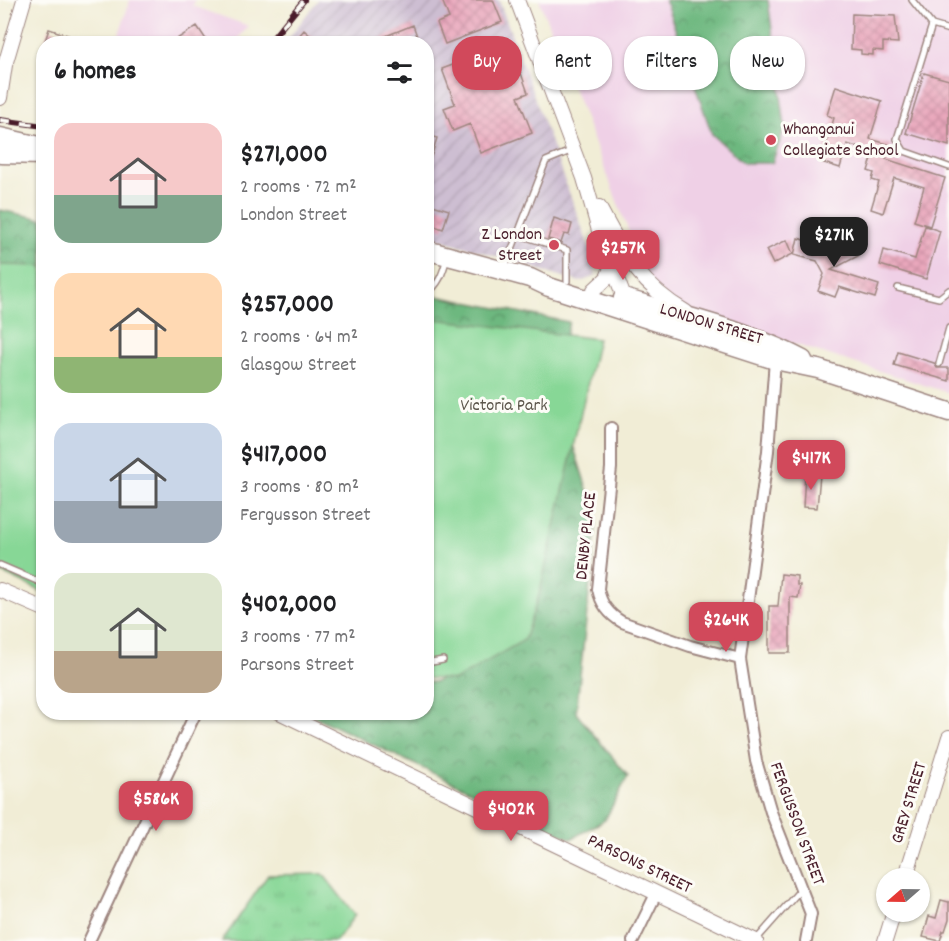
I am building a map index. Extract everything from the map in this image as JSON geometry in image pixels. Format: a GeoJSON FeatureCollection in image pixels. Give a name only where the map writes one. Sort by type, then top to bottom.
{"type":"FeatureCollection","features":[{"type":"Feature","properties":{"kind":"highway"},"geometry":{"type":"LineString","coordinates":[[0,137],[36,145]]}},
{"type":"Feature","properties":{"kind":"highway"},"geometry":{"type":"LineString","coordinates":[[0,154],[36,155]]}},
{"type":"Feature","properties":{"kind":"highway","name":"LONDON STREET"},"geometry":{"type":"LineString","coordinates":[[434,252],[504,270],[549,287],[719,326],[779,347],[818,369]]}},
{"type":"Feature","properties":{"kind":"highway","name":"LONDON STREET"},"geometry":{"type":"LineString","coordinates":[[530,278],[567,281],[775,360],[818,369],[949,412]]}},
{"type":"Feature","properties":{"kind":"main road"},"geometry":{"type":"LineString","coordinates":[[0,98],[2,69],[24,0]]}},
{"type":"Feature","properties":{"kind":"main road"},"geometry":{"type":"LineString","coordinates":[[517,0],[584,178],[612,265],[628,306]]}},
{"type":"Feature","properties":{"kind":"main road"},"geometry":{"type":"LineString","coordinates":[[584,178],[635,271],[669,301],[719,326]]}},
{"type":"Feature","properties":{"kind":"main road"},"geometry":{"type":"LineString","coordinates":[[594,290],[607,278],[612,265]]}},
{"type":"Feature","properties":{"kind":"main road"},"geometry":{"type":"LineString","coordinates":[[0,590],[36,606]]}},
{"type":"Feature","properties":{"kind":"main road","name":"PARSONS STREET"},"geometry":{"type":"LineString","coordinates":[[296,720],[756,941]]}},
{"type":"Feature","properties":{"kind":"main road","name":"GREY STREET"},"geometry":{"type":"LineString","coordinates":[[907,868],[949,737]]}},
{"type":"Feature","properties":{"kind":"main road"},"geometry":{"type":"LineString","coordinates":[[885,941],[891,922]]}},
{"type":"Feature","properties":{"kind":"street","name":"FERGUSSON STREET"},"geometry":{"type":"LineString","coordinates":[[775,360],[768,451],[740,659],[756,761],[771,812],[811,914],[806,941]]}},
{"type":"Feature","properties":{"kind":"street","name":"DENBY PLACE"},"geometry":{"type":"LineString","coordinates":[[611,428],[611,468],[598,589],[604,607],[622,622],[690,646],[740,659]]}},
{"type":"Feature","properties":{"kind":"street"},"geometry":{"type":"LineString","coordinates":[[89,941],[192,720]]}},
{"type":"Feature","properties":{"kind":"street"},"geometry":{"type":"LineString","coordinates":[[633,941],[656,894]]}},
{"type":"Feature","properties":{"kind":"lane"},"geometry":{"type":"LineString","coordinates":[[912,0],[932,25],[949,30]]}},
{"type":"Feature","properties":{"kind":"lane"},"geometry":{"type":"LineString","coordinates":[[932,25],[897,138],[904,151],[949,167]]}},
{"type":"Feature","properties":{"kind":"lane"},"geometry":{"type":"LineString","coordinates":[[504,270],[546,161],[573,150]]}},
{"type":"Feature","properties":{"kind":"lane"},"geometry":{"type":"LineString","coordinates":[[517,234],[567,250],[567,281]]}},
{"type":"Feature","properties":{"kind":"lane"},"geometry":{"type":"LineString","coordinates":[[434,289],[448,256]]}},
{"type":"Feature","properties":{"kind":"lane"},"geometry":{"type":"LineString","coordinates":[[898,288],[939,298],[949,292]]}},
{"type":"Feature","properties":{"kind":"lane"},"geometry":{"type":"LineString","coordinates":[[939,364],[949,328]]}},
{"type":"Feature","properties":{"kind":"lane"},"geometry":{"type":"LineString","coordinates":[[0,565],[36,581]]}},
{"type":"Feature","properties":{"kind":"lane"},"geometry":{"type":"LineString","coordinates":[[434,662],[443,660]]}},
{"type":"Feature","properties":{"kind":"lane"},"geometry":{"type":"LineString","coordinates":[[756,941],[802,888]]}},
{"type":"Feature","properties":{"kind":"shaded area"},"geometry":{"type":"Polygon","coordinates":[[[130,0],[195,0],[193,6],[249,26],[240,36],[119,36],[130,0]]]}},
{"type":"Feature","properties":{"kind":"shaded area"},"geometry":{"type":"Polygon","coordinates":[[[318,0],[499,0],[512,36],[452,36],[452,90],[522,90],[522,63],[592,255],[596,276],[580,282],[434,237],[434,36],[290,36],[318,0]]]}},
{"type":"Feature","properties":{"kind":"shaded area","name":"Whanganui Collegiate School"},"geometry":{"type":"Polygon","coordinates":[[[539,0],[949,0],[949,393],[680,308],[648,281],[574,90],[612,90],[612,36],[553,36],[539,0]]]}},
{"type":"Feature","properties":{"kind":"green space"},"geometry":{"type":"Polygon","coordinates":[[[665,0],[768,0],[773,36],[730,36],[730,90],[780,90],[785,127],[772,163],[744,163],[712,134],[697,90],[718,90],[718,36],[678,36],[665,0]]]}},
{"type":"Feature","properties":{"kind":"green space"},"geometry":{"type":"Polygon","coordinates":[[[0,210],[36,218],[36,317],[0,304],[0,210]]]}},
{"type":"Feature","properties":{"kind":"green space"},"geometry":{"type":"Polygon","coordinates":[[[0,265],[36,266],[36,589],[0,572],[0,265]]]}},
{"type":"Feature","properties":{"kind":"green space"},"geometry":{"type":"Polygon","coordinates":[[[434,296],[569,322],[554,385],[597,520],[576,713],[628,776],[605,820],[571,839],[321,720],[434,720],[434,682],[465,661],[434,469],[434,296]]]}},
{"type":"Feature","properties":{"kind":"green space","name":"Victoria Park"},"geometry":{"type":"Polygon","coordinates":[[[434,319],[598,339],[539,595],[524,640],[455,680],[434,679],[434,319]]]}},
{"type":"Feature","properties":{"kind":"green space"},"geometry":{"type":"Polygon","coordinates":[[[323,874],[355,915],[336,941],[222,941],[268,875],[323,874]]]}},
{"type":"Feature","properties":{"kind":"building"},"geometry":{"type":"Polygon","coordinates":[[[442,0],[493,0],[502,22],[466,36],[452,36],[452,41],[445,44],[437,23],[449,18],[442,0]]]}},
{"type":"Feature","properties":{"kind":"building"},"geometry":{"type":"Polygon","coordinates":[[[852,14],[895,16],[898,43],[883,42],[883,51],[873,50],[873,55],[861,54],[861,50],[851,49],[852,14]]]}},
{"type":"Feature","properties":{"kind":"building"},"geometry":{"type":"Polygon","coordinates":[[[413,25],[417,36],[386,36],[413,25]]]}},
{"type":"Feature","properties":{"kind":"building"},"geometry":{"type":"Polygon","coordinates":[[[197,26],[204,36],[181,36],[197,26]]]}},
{"type":"Feature","properties":{"kind":"building"},"geometry":{"type":"Polygon","coordinates":[[[49,29],[71,36],[47,36],[49,29]]]}},
{"type":"Feature","properties":{"kind":"building"},"geometry":{"type":"Polygon","coordinates":[[[304,30],[311,36],[299,36],[304,30]]]}},
{"type":"Feature","properties":{"kind":"building"},"geometry":{"type":"Polygon","coordinates":[[[452,65],[452,90],[522,90],[522,76],[528,93],[518,97],[532,133],[481,153],[470,124],[453,131],[444,108],[455,104],[442,69],[452,65]]]}},
{"type":"Feature","properties":{"kind":"building"},"geometry":{"type":"Polygon","coordinates":[[[924,73],[949,80],[949,146],[906,133],[924,73]]]}},
{"type":"Feature","properties":{"kind":"building"},"geometry":{"type":"Polygon","coordinates":[[[836,86],[882,101],[870,139],[891,145],[886,159],[945,178],[930,226],[914,221],[924,187],[894,178],[883,213],[871,209],[879,182],[872,180],[874,173],[868,171],[874,152],[847,144],[840,168],[821,162],[834,118],[827,115],[836,86]]]}},
{"type":"Feature","properties":{"kind":"building"},"geometry":{"type":"Polygon","coordinates":[[[434,205],[449,210],[443,229],[434,226],[434,205]]]}},
{"type":"Feature","properties":{"kind":"building"},"geometry":{"type":"Polygon","coordinates":[[[554,218],[572,224],[569,235],[564,234],[561,243],[548,239],[554,218]]]}},
{"type":"Feature","properties":{"kind":"building"},"geometry":{"type":"Polygon","coordinates":[[[925,226],[940,231],[926,279],[880,265],[884,250],[915,259],[925,226]]]}},
{"type":"Feature","properties":{"kind":"building"},"geometry":{"type":"Polygon","coordinates":[[[798,238],[825,246],[832,243],[837,253],[853,245],[858,256],[831,270],[879,285],[875,298],[839,287],[835,297],[818,291],[824,274],[817,261],[794,255],[798,238]]]}},
{"type":"Feature","properties":{"kind":"building"},"geometry":{"type":"Polygon","coordinates":[[[787,240],[793,254],[773,264],[766,250],[787,240]]]}},
{"type":"Feature","properties":{"kind":"building"},"geometry":{"type":"Polygon","coordinates":[[[898,352],[934,363],[937,368],[949,368],[949,381],[894,365],[898,352]]]}},
{"type":"Feature","properties":{"kind":"building"},"geometry":{"type":"Polygon","coordinates":[[[805,474],[820,475],[817,508],[803,507],[805,474]]]}},
{"type":"Feature","properties":{"kind":"building"},"geometry":{"type":"Polygon","coordinates":[[[781,574],[797,576],[797,585],[800,585],[798,598],[790,597],[790,653],[769,653],[769,606],[778,606],[781,574]]]}},
{"type":"Feature","properties":{"kind":"building"},"geometry":{"type":"Polygon","coordinates":[[[941,900],[949,902],[949,919],[940,941],[923,937],[927,922],[930,922],[930,916],[936,918],[941,900]]]}},
{"type":"Feature","properties":{"kind":"railway"},"geometry":{"type":"LineString","coordinates":[[275,36],[304,0]]}},
{"type":"Feature","properties":{"kind":"railway"},"geometry":{"type":"LineString","coordinates":[[0,120],[36,125]]}},
{"type":"Feature","properties":{"kind":"place","name":"Whanganui Collegiate School"},"geometry":{"type":"Point","coordinates":[771,140]}},
{"type":"Feature","properties":{"kind":"place","name":"Z London Street"},"geometry":{"type":"Point","coordinates":[554,245]}}]}
